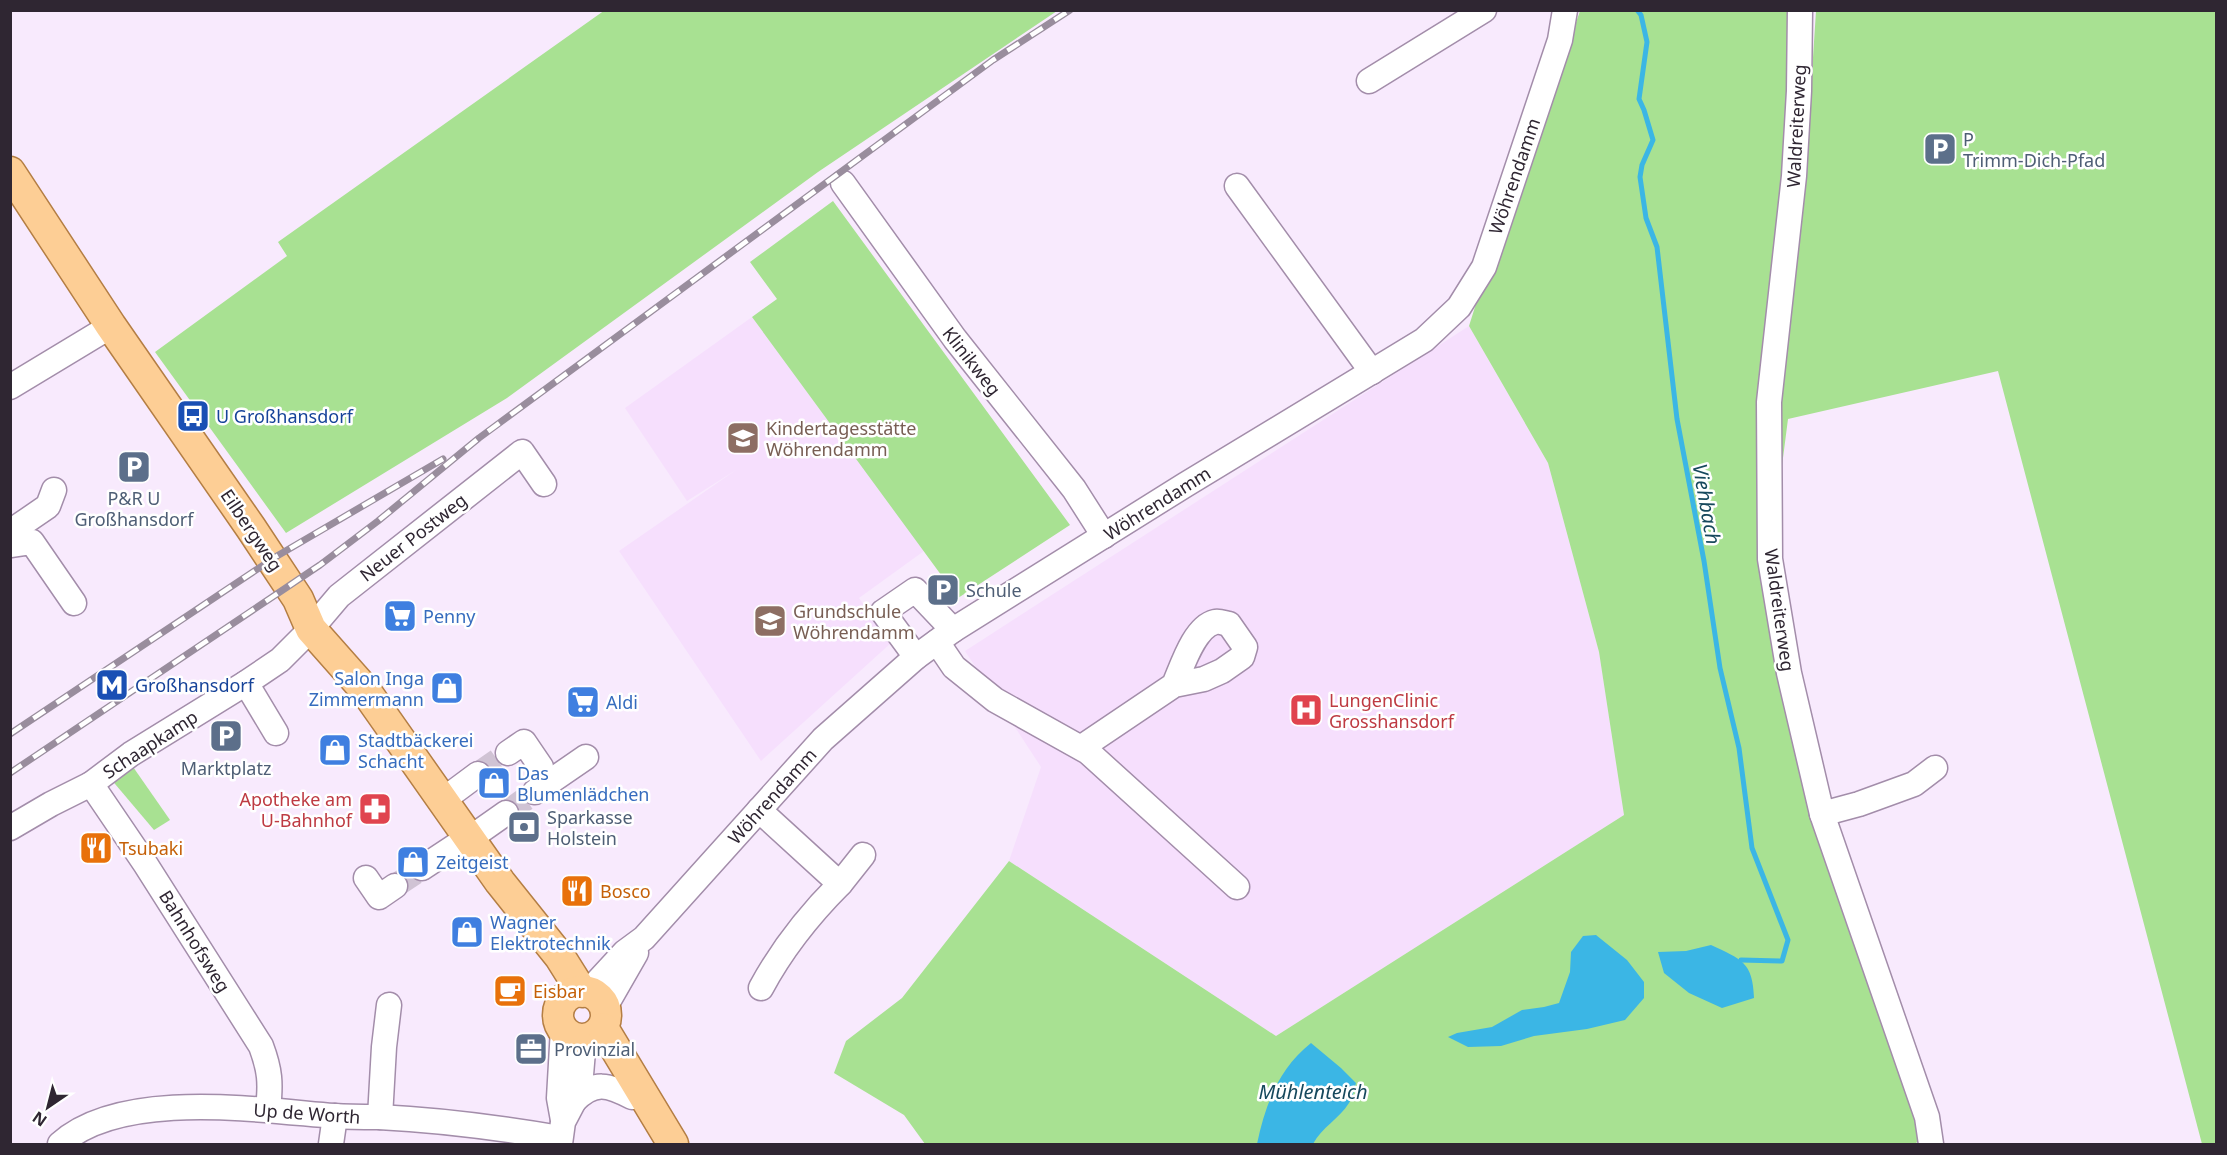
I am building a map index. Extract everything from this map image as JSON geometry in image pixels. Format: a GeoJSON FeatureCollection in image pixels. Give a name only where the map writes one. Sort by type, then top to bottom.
{"type":"FeatureCollection","features":[{"type":"Feature","properties":{"kind":"main road","name":"Eilbergweg"},"geometry":{"type":"LineString","coordinates":[[10,172],[111,326],[298,599],[311,629],[365,690],[500,882],[560,957],[585,1016]]}},
{"type":"Feature","properties":{"kind":"main road"},"geometry":{"type":"LineString","coordinates":[[585,1016],[632,1097],[666,1134]]}},
{"type":"Feature","properties":{"kind":"main road"},"geometry":{"type":"LineString","coordinates":[[585,1016],[666,1134]]}},
{"type":"Feature","properties":{"kind":"street"},"geometry":{"type":"LineString","coordinates":[[1369,81],[1484,10]]}},
{"type":"Feature","properties":{"kind":"street","name":"Wöhrendamm"},"geometry":{"type":"LineString","coordinates":[[561,1135],[559,1098],[585,1016],[644,938],[824,739],[916,657],[945,636],[1185,485],[1424,340],[1459,307],[1484,267],[1560,40],[1565,10]]}},
{"type":"Feature","properties":{"kind":"street","name":"Waldreiterweg"},"geometry":{"type":"LineString","coordinates":[[1800,10],[1799,92],[1794,176],[1769,402],[1770,559],[1789,673],[1822,814],[1927,1117],[1929,1144]]}},
{"type":"Feature","properties":{"kind":"street","name":"Klinikweg"},"geometry":{"type":"LineString","coordinates":[[843,183],[955,339],[1074,489],[1104,536]]}},
{"type":"Feature","properties":{"kind":"street"},"geometry":{"type":"LineString","coordinates":[[1237,186],[1372,372]]}},
{"type":"Feature","properties":{"kind":"street"},"geometry":{"type":"LineString","coordinates":[[10,387],[111,326]]}},
{"type":"Feature","properties":{"kind":"street","name":"Neuer Postweg"},"geometry":{"type":"LineString","coordinates":[[311,629],[339,596],[522,452],[544,484]]}},
{"type":"Feature","properties":{"kind":"street"},"geometry":{"type":"LineString","coordinates":[[11,541],[48,506],[54,490]]}},
{"type":"Feature","properties":{"kind":"street"},"geometry":{"type":"LineString","coordinates":[[11,541],[32,542],[74,603]]}},
{"type":"Feature","properties":{"kind":"street"},"geometry":{"type":"LineString","coordinates":[[916,657],[883,612],[915,590],[945,636],[954,667],[995,700],[1082,747],[1237,887]]}},
{"type":"Feature","properties":{"kind":"street","name":"Schaapkamp"},"geometry":{"type":"LineString","coordinates":[[10,828],[91,784],[131,754],[246,683],[280,660],[311,629]]}},
{"type":"Feature","properties":{"kind":"street"},"geometry":{"type":"LineString","coordinates":[[246,683],[276,733]]}},
{"type":"Feature","properties":{"kind":"street"},"geometry":{"type":"LineString","coordinates":[[1082,747],[1174,685]]}},
{"type":"Feature","properties":{"kind":"street"},"geometry":{"type":"LineString","coordinates":[[508,753],[524,742],[541,767]]}},
{"type":"Feature","properties":{"kind":"street"},"geometry":{"type":"LineString","coordinates":[[535,792],[586,757]]}},
{"type":"Feature","properties":{"kind":"street"},"geometry":{"type":"LineString","coordinates":[[1822,814],[1859,804],[1914,784],[1935,768]]}},
{"type":"Feature","properties":{"kind":"street"},"geometry":{"type":"LineString","coordinates":[[443,800],[478,774]]}},
{"type":"Feature","properties":{"kind":"street","name":"Bahnhofsweg"},"geometry":{"type":"LineString","coordinates":[[91,784],[146,865],[261,1046],[269,1068],[271,1084],[268,1109]]}},
{"type":"Feature","properties":{"kind":"street"},"geometry":{"type":"LineString","coordinates":[[759,810],[840,884]]}},
{"type":"Feature","properties":{"kind":"street"},"geometry":{"type":"LineString","coordinates":[[422,868],[506,813]]}},
{"type":"Feature","properties":{"kind":"street"},"geometry":{"type":"LineString","coordinates":[[760,988],[777,958],[863,855]]}},
{"type":"Feature","properties":{"kind":"street"},"geometry":{"type":"LineString","coordinates":[[366,878],[380,897],[395,886]]}},
{"type":"Feature","properties":{"kind":"street"},"geometry":{"type":"LineString","coordinates":[[380,1117],[389,1005]]}},
{"type":"Feature","properties":{"kind":"street","name":"Wöhrendamm"},"geometry":{"type":"LineString","coordinates":[[561,1135],[581,1075],[585,1016]]}},
{"type":"Feature","properties":{"kind":"street"},"geometry":{"type":"LineString","coordinates":[[574,1101],[585,1091],[605,1086],[632,1097]]}},
{"type":"Feature","properties":{"kind":"street","name":"Up de Worth"},"geometry":{"type":"LineString","coordinates":[[60,1144],[77,1131],[125,1114],[202,1107],[380,1117],[561,1135]]}},
{"type":"Feature","properties":{"kind":"street"},"geometry":{"type":"LineString","coordinates":[[331,1144],[335,1116]]}},
{"type":"Feature","properties":{"kind":"shaded area","name":"Grundschule Wöhrendamm"},"geometry":{"type":"Polygon","coordinates":[[[752,317],[924,551],[859,598],[891,643],[761,761],[619,551],[736,470],[687,501],[625,408],[752,317]]]}},
{"type":"Feature","properties":{"kind":"shaded area","name":"LungenClinic Grosshansdorf"},"geometry":{"type":"Polygon","coordinates":[[[1469,326],[1548,463],[1599,652],[1624,815],[1276,1036],[1009,861],[1041,767],[965,651],[1469,326]]]}},
{"type":"Feature","properties":{"kind":"green space"},"geometry":{"type":"Polygon","coordinates":[[[605,10],[1057,11],[818,172],[507,398],[286,533],[155,352],[287,256],[278,242],[605,10]]]}},
{"type":"Feature","properties":{"kind":"green space"},"geometry":{"type":"Polygon","coordinates":[[[1580,11],[1790,11],[1805,181],[1816,11],[2216,11],[2216,1144],[2202,1144],[1998,371],[1788,419],[1770,559],[1789,673],[1927,1117],[1916,1144],[925,1144],[904,1115],[834,1073],[846,1041],[902,998],[1009,861],[1276,1036],[1624,815],[1599,652],[1548,463],[1469,326],[1580,11]]]}},
{"type":"Feature","properties":{"kind":"green space"},"geometry":{"type":"Polygon","coordinates":[[[833,201],[1070,525],[958,598],[752,317],[777,299],[750,262],[833,201]]]}},
{"type":"Feature","properties":{"kind":"green space"},"geometry":{"type":"Polygon","coordinates":[[[131,764],[170,820],[154,830],[110,778],[131,764]]]}},
{"type":"Feature","properties":{"kind":"water"},"geometry":{"type":"Polygon","coordinates":[[[1596,935],[1627,960],[1644,982],[1644,998],[1625,1020],[1587,1029],[1534,1036],[1501,1046],[1468,1047],[1448,1037],[1457,1033],[1492,1027],[1522,1010],[1559,1003],[1570,972],[1571,952],[1583,936],[1596,935]]]}},
{"type":"Feature","properties":{"kind":"water"},"geometry":{"type":"Polygon","coordinates":[[[1711,945],[1738,958],[1748,969],[1754,998],[1722,1008],[1689,993],[1664,973],[1658,952],[1686,951],[1711,945]]]}},
{"type":"Feature","properties":{"kind":"water","name":"Mühlenteich"},"geometry":{"type":"Polygon","coordinates":[[[1311,1043],[1356,1083],[1350,1101],[1313,1144],[1257,1144],[1264,1115],[1275,1088],[1290,1064],[1311,1043]]]}},
{"type":"Feature","properties":{"kind":"waterway","name":"Viehbach"},"geometry":{"type":"LineString","coordinates":[[1637,10],[1641,15],[1647,42],[1639,99],[1653,140],[1642,165],[1640,177],[1646,218],[1657,247],[1677,419],[1704,561],[1720,668],[1739,748],[1752,848],[1788,940],[1782,961],[1741,960]]}},
{"type":"Feature","properties":{"kind":"tunnel"},"geometry":{"type":"LineString","coordinates":[[478,774],[508,753]]}},
{"type":"Feature","properties":{"kind":"tunnel"},"geometry":{"type":"LineString","coordinates":[[506,813],[535,792]]}},
{"type":"Feature","properties":{"kind":"tunnel"},"geometry":{"type":"LineString","coordinates":[[395,886],[422,868]]}},
{"type":"Feature","properties":{"kind":"railway"},"geometry":{"type":"LineString","coordinates":[[10,773],[320,565],[378,521],[479,438],[993,60],[1070,10]]}},
{"type":"Feature","properties":{"kind":"railway"},"geometry":{"type":"LineString","coordinates":[[10,734],[277,556],[443,459]]}},
{"type":"Feature","properties":{"kind":"place","name":"P Trimm-Dich-Pfad"},"geometry":{"type":"Point","coordinates":[1940,149]}},
{"type":"Feature","properties":{"kind":"place","name":"U Großhansdorf"},"geometry":{"type":"Point","coordinates":[193,416]}},
{"type":"Feature","properties":{"kind":"place","name":"Kindertagesstätte Wöhrendamm"},"geometry":{"type":"Point","coordinates":[743,438]}},
{"type":"Feature","properties":{"kind":"place","name":"P&R U Großhansdorf"},"geometry":{"type":"Point","coordinates":[134,467]}},
{"type":"Feature","properties":{"kind":"place","name":"Schule"},"geometry":{"type":"Point","coordinates":[943,590]}},
{"type":"Feature","properties":{"kind":"place","name":"Penny"},"geometry":{"type":"Point","coordinates":[400,616]}},
{"type":"Feature","properties":{"kind":"place","name":"Grundschule Wöhrendamm"},"geometry":{"type":"Point","coordinates":[770,621]}},
{"type":"Feature","properties":{"kind":"place","name":"Großhansdorf"},"geometry":{"type":"Point","coordinates":[112,685]}},
{"type":"Feature","properties":{"kind":"place","name":"Salon Inga Zimmermann"},"geometry":{"type":"Point","coordinates":[447,688]}},
{"type":"Feature","properties":{"kind":"place","name":"Aldi"},"geometry":{"type":"Point","coordinates":[583,702]}},
{"type":"Feature","properties":{"kind":"place","name":"LungenClinic Grosshansdorf"},"geometry":{"type":"Point","coordinates":[1306,710]}},
{"type":"Feature","properties":{"kind":"place","name":"Marktplatz"},"geometry":{"type":"Point","coordinates":[226,736]}},
{"type":"Feature","properties":{"kind":"place","name":"Stadtbäckerei Schacht"},"geometry":{"type":"Point","coordinates":[335,750]}},
{"type":"Feature","properties":{"kind":"place","name":"Das Blumenlädchen"},"geometry":{"type":"Point","coordinates":[494,783]}},
{"type":"Feature","properties":{"kind":"place","name":"Apotheke am U-Bahnhof"},"geometry":{"type":"Point","coordinates":[375,809]}},
{"type":"Feature","properties":{"kind":"place","name":"Sparkasse Holstein"},"geometry":{"type":"Point","coordinates":[524,827]}},
{"type":"Feature","properties":{"kind":"place","name":"Tsubaki"},"geometry":{"type":"Point","coordinates":[96,848]}},
{"type":"Feature","properties":{"kind":"place","name":"Zeitgeist"},"geometry":{"type":"Point","coordinates":[413,862]}},
{"type":"Feature","properties":{"kind":"place","name":"Bosco"},"geometry":{"type":"Point","coordinates":[577,891]}},
{"type":"Feature","properties":{"kind":"place","name":"Wagner Elektrotechnik"},"geometry":{"type":"Point","coordinates":[467,932]}},
{"type":"Feature","properties":{"kind":"place","name":"Eisbar"},"geometry":{"type":"Point","coordinates":[510,991]}},
{"type":"Feature","properties":{"kind":"place","name":"Provinzial"},"geometry":{"type":"Point","coordinates":[531,1049]}}]}
